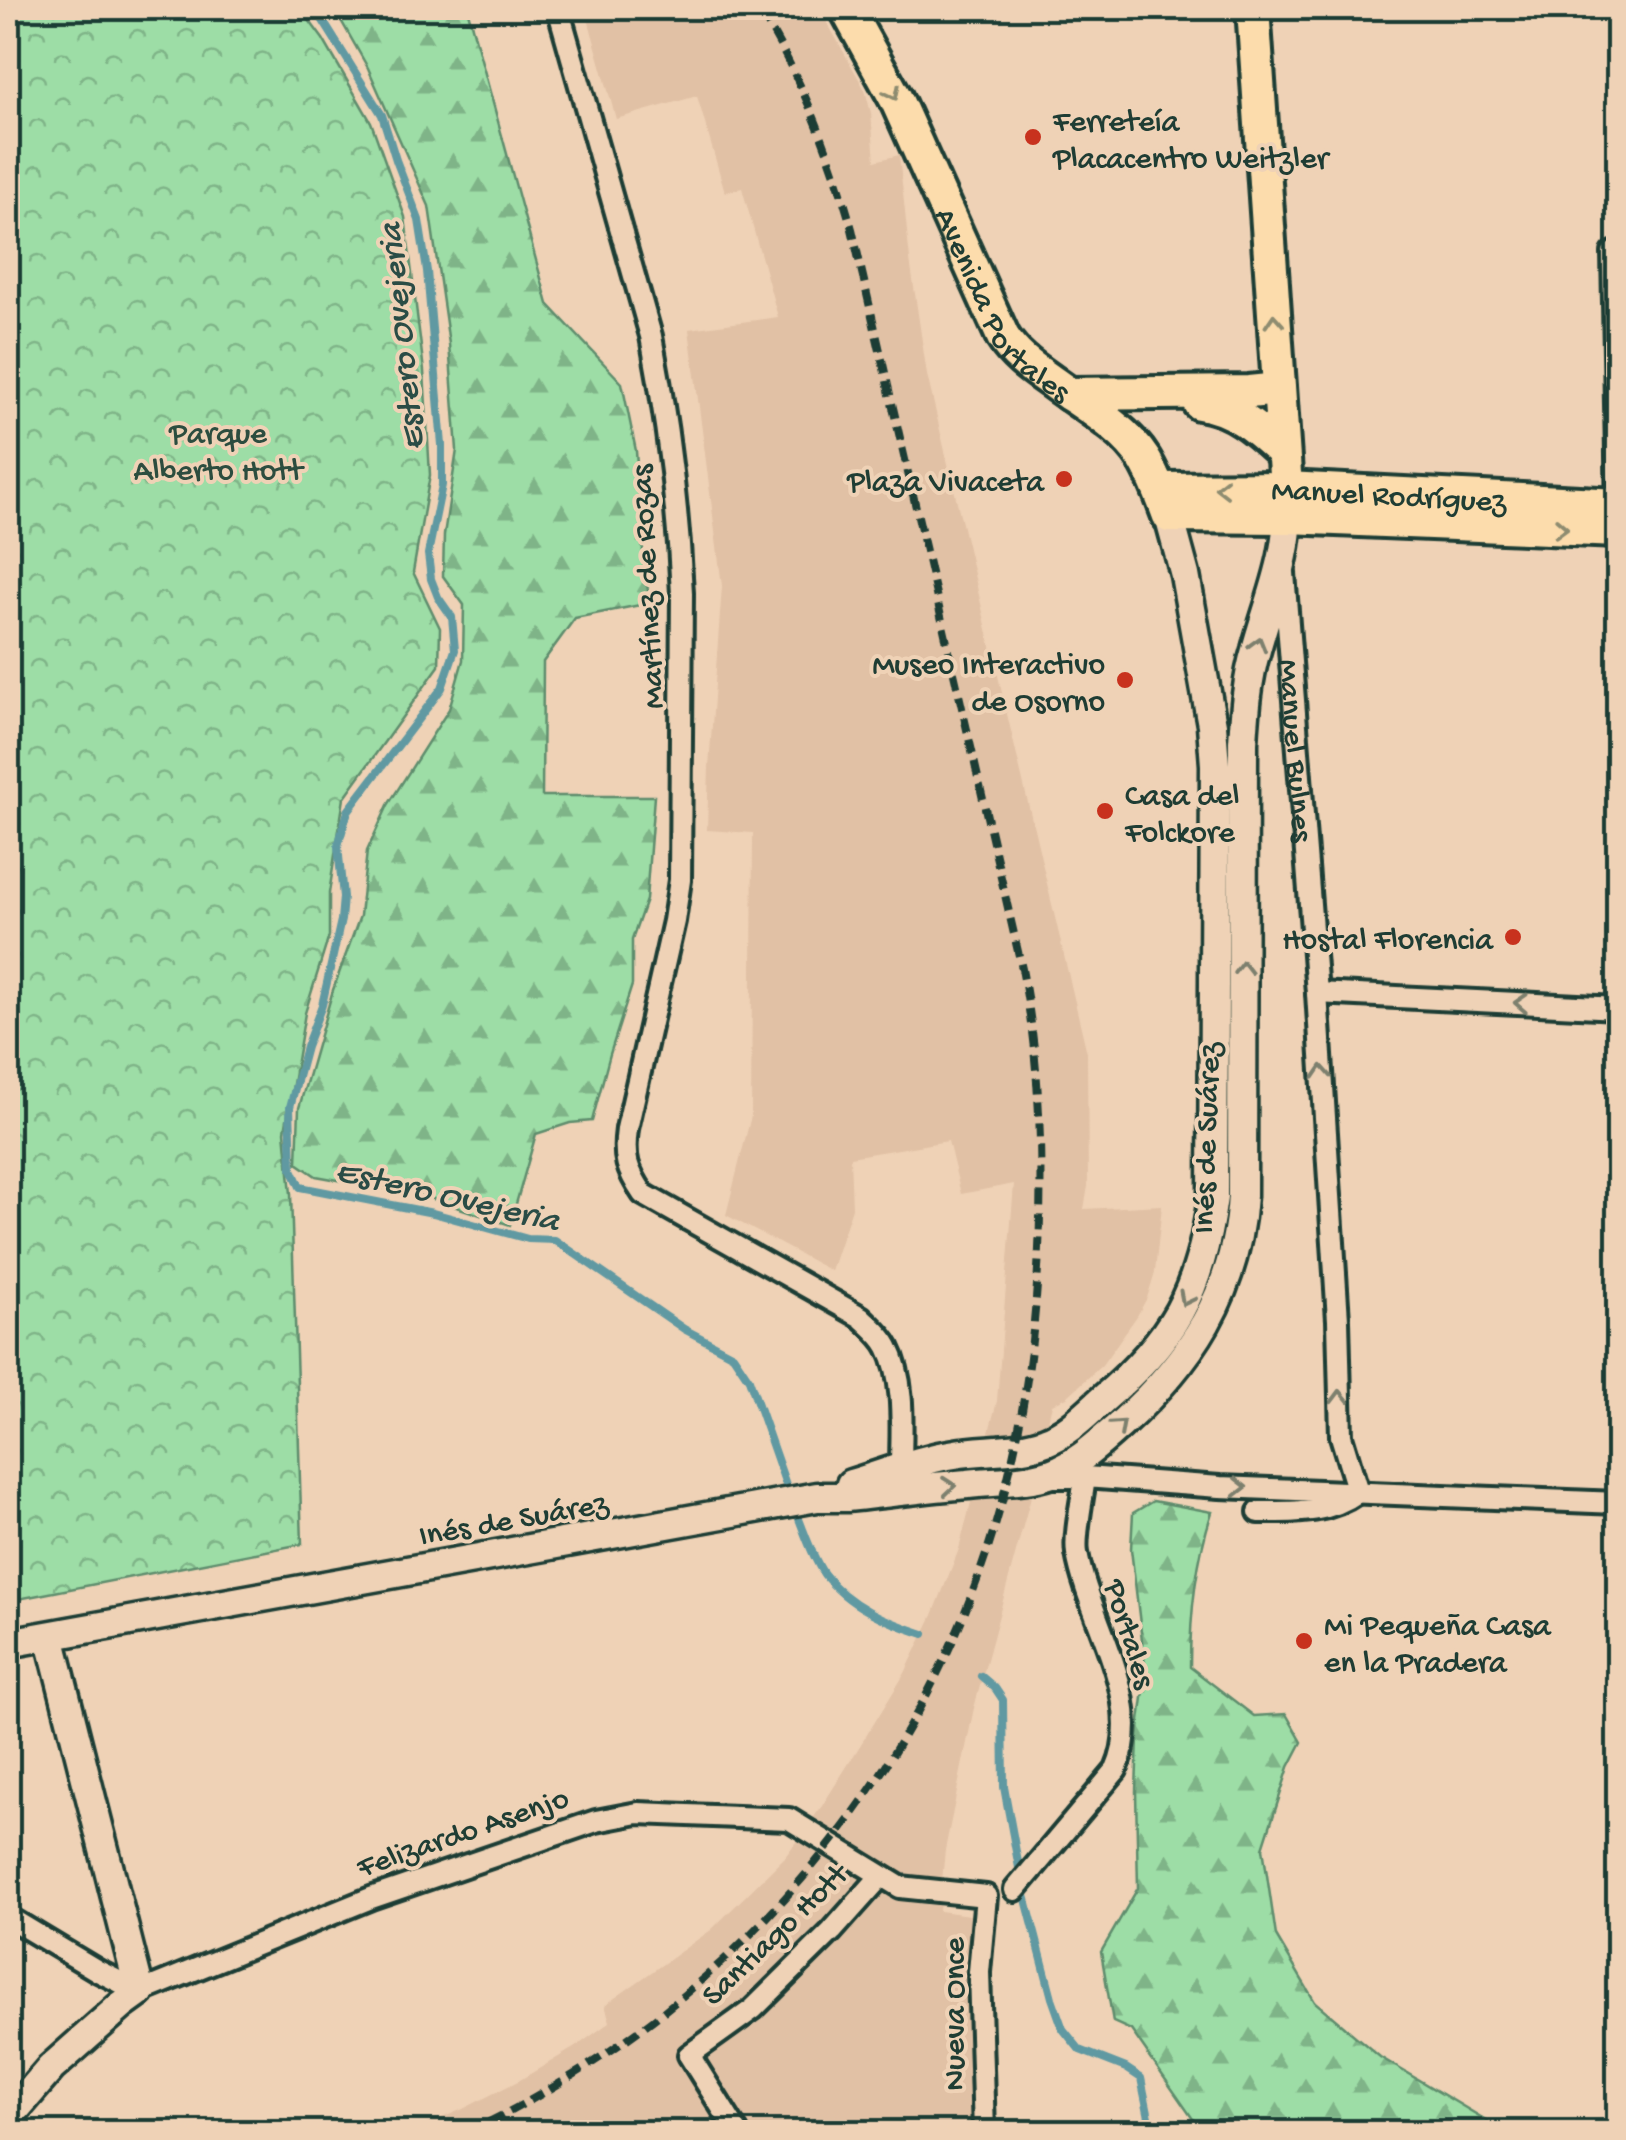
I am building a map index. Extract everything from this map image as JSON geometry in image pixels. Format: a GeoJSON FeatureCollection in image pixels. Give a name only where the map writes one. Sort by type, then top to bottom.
{"type":"FeatureCollection","features":[{"type":"Feature","properties":{"kind":"main road","name":"Avenida Portales"},"geometry":{"type":"LineString","coordinates":[[846,8],[892,92],[1003,337],[1019,357],[1114,427],[1143,457],[1164,502],[1186,575]]}},
{"type":"Feature","properties":{"kind":"main road","name":"Manuel Bulnes"},"geometry":{"type":"LineString","coordinates":[[1253,8],[1289,528],[1283,559]]}},
{"type":"Feature","properties":{"kind":"main road"},"geometry":{"type":"LineString","coordinates":[[1069,394],[1279,389]]}},
{"type":"Feature","properties":{"kind":"main road"},"geometry":{"type":"LineString","coordinates":[[1132,444],[1128,430],[1139,408],[1194,402],[1222,407],[1246,419],[1283,452]]}},
{"type":"Feature","properties":{"kind":"main road","name":"Manuel Rodríguez"},"geometry":{"type":"LineString","coordinates":[[1164,502],[1618,505]]}},
{"type":"Feature","properties":{"kind":"main road","name":"Manuel Rodríguez"},"geometry":{"type":"LineString","coordinates":[[1287,502],[1618,531]]}},
{"type":"Feature","properties":{"kind":"main road","name":"Inés de Suárez"},"geometry":{"type":"LineString","coordinates":[[817,1498],[840,1487],[954,1454],[1044,1442],[1070,1428],[1147,1358],[1188,1298],[1204,1252],[1229,1066],[1246,693],[1283,559]]}},
{"type":"Feature","properties":{"kind":"main road","name":"Inés de Suárez"},"geometry":{"type":"LineString","coordinates":[[8,1643],[143,1632],[221,1605],[817,1498],[1038,1477],[1088,1454],[1167,1379],[1211,1317],[1228,1274],[1240,1222],[1212,725],[1186,575]]}},
{"type":"Feature","properties":{"kind":"main road"},"geometry":{"type":"LineString","coordinates":[[55,1641],[140,1992]]}},
{"type":"Feature","properties":{"kind":"main road","name":"Inés de Suárez"},"geometry":{"type":"LineString","coordinates":[[8,1656],[55,1641]]}},
{"type":"Feature","properties":{"kind":"main road","name":"Felizardo Asenjo"},"geometry":{"type":"LineString","coordinates":[[8,2118],[51,2068],[140,1992]]}},
{"type":"Feature","properties":{"kind":"street","name":"Martínez de Rozas"},"geometry":{"type":"LineString","coordinates":[[558,8],[651,336],[680,552],[680,880],[627,1129],[624,1148],[629,1172],[644,1194],[860,1317],[874,1329],[888,1346],[896,1373],[902,1469]]}},
{"type":"Feature","properties":{"kind":"street"},"geometry":{"type":"LineString","coordinates":[[1614,254],[1618,505]]}},
{"type":"Feature","properties":{"kind":"street","name":"Manuel Bulnes"},"geometry":{"type":"LineString","coordinates":[[1283,559],[1317,993],[1338,1320],[1341,1436],[1358,1492]]}},
{"type":"Feature","properties":{"kind":"street"},"geometry":{"type":"LineString","coordinates":[[1317,993],[1618,1008]]}},
{"type":"Feature","properties":{"kind":"street"},"geometry":{"type":"LineString","coordinates":[[1038,1477],[1085,1476],[1220,1487],[1618,1503]]}},
{"type":"Feature","properties":{"kind":"street","name":"Portales"},"geometry":{"type":"LineString","coordinates":[[1022,1882],[1116,1770],[1121,1759],[1123,1695],[1076,1550],[1085,1476]]}},
{"type":"Feature","properties":{"kind":"street"},"geometry":{"type":"LineString","coordinates":[[1259,1512],[1322,1510],[1358,1492]]}},
{"type":"Feature","properties":{"kind":"street","name":"Felizardo Asenjo"},"geometry":{"type":"LineString","coordinates":[[140,1992],[371,1898],[618,1816],[789,1819],[900,1887],[986,1896]]}},
{"type":"Feature","properties":{"kind":"street","name":"Santiago Hott"},"geometry":{"type":"LineString","coordinates":[[737,2132],[689,2055],[753,2009],[832,1932],[881,1876]]}},
{"type":"Feature","properties":{"kind":"street","name":"Nueva Once"},"geometry":{"type":"LineString","coordinates":[[984,2132],[979,1972],[986,1896]]}},
{"type":"Feature","properties":{"kind":"street"},"geometry":{"type":"LineString","coordinates":[[8,1917],[140,1992]]}},
{"type":"Feature","properties":{"kind":"shaded area"},"geometry":{"type":"Polygon","coordinates":[[[585,8],[819,8],[865,90],[875,161],[899,155],[927,375],[1087,1053],[1088,1186],[1084,1209],[1162,1205],[1155,1272],[1147,1298],[1102,1365],[1067,1397],[1052,1404],[974,1708],[945,1850],[939,1911],[993,1918],[990,2060],[997,2132],[409,2132],[520,2080],[610,2022],[605,2005],[711,1930],[785,1857],[822,1806],[905,1673],[933,1615],[959,1549],[997,1401],[1014,1184],[961,1194],[948,1141],[850,1157],[852,1208],[831,1271],[726,1215],[751,1116],[753,833],[707,830],[722,586],[689,329],[778,317],[742,188],[725,192],[697,96],[616,119],[585,8]]]}},
{"type":"Feature","properties":{"kind":"green space","name":"Parque Alberto Hott"},"geometry":{"type":"Polygon","coordinates":[[[8,8],[300,8],[323,39],[371,122],[405,217],[424,371],[430,475],[413,572],[440,628],[439,666],[344,798],[329,893],[329,936],[305,1013],[285,1131],[291,1194],[302,1544],[8,1601],[8,8]]]}},
{"type":"Feature","properties":{"kind":"green space"},"geometry":{"type":"Polygon","coordinates":[[[334,8],[467,8],[548,304],[622,383],[636,451],[650,603],[575,618],[543,662],[542,796],[654,796],[646,900],[632,940],[632,985],[592,1121],[570,1123],[536,1134],[510,1225],[421,1195],[316,1176],[297,1163],[299,1108],[333,990],[360,916],[367,851],[388,805],[449,709],[463,660],[464,605],[443,576],[444,535],[457,450],[449,344],[429,206],[368,68],[334,8]]]}},
{"type":"Feature","properties":{"kind":"green space"},"geometry":{"type":"Polygon","coordinates":[[[1153,1501],[1212,1512],[1195,1588],[1190,1667],[1254,1716],[1286,1714],[1302,1742],[1289,1767],[1263,1848],[1276,1936],[1315,2002],[1380,2057],[1506,2132],[1202,2132],[1131,2030],[1113,2022],[1101,1952],[1138,1888],[1138,1737],[1146,1674],[1131,1549],[1133,1513],[1153,1501]]]}},
{"type":"Feature","properties":{"kind":"waterway","name":"Estero Ovejeria"},"geometry":{"type":"LineString","coordinates":[[315,8],[382,115],[419,220],[442,445],[442,485],[428,554],[431,579],[452,617],[455,650],[442,688],[348,811],[338,846],[341,920],[322,1005],[290,1107],[292,1169],[300,1187],[433,1213],[528,1239],[555,1240],[684,1329],[733,1355],[749,1379],[790,1496]]}},
{"type":"Feature","properties":{"kind":"waterway","name":"Estero Ovejeria"},"geometry":{"type":"LineString","coordinates":[[795,1509],[815,1559],[834,1585],[869,1612],[924,1634]]}},
{"type":"Feature","properties":{"kind":"waterway","name":"Estero Ovejeria"},"geometry":{"type":"LineString","coordinates":[[981,1676],[1003,1700],[1004,1787],[1022,1884],[1063,2029],[1080,2050],[1141,2078],[1152,2132]]}},
{"type":"Feature","properties":{"kind":"railway"},"geometry":{"type":"LineString","coordinates":[[468,2132],[563,2082],[651,2021],[732,1952],[805,1875],[869,1791],[924,1700],[968,1603],[1002,1501],[1030,1360],[1039,1253],[1040,1154],[1035,1061],[1022,969],[852,229],[813,115],[758,8]]}},
{"type":"Feature","properties":{"kind":"place","name":"Ferreteía Placacentro Weitzler"},"geometry":{"type":"Point","coordinates":[1033,137]}},
{"type":"Feature","properties":{"kind":"place","name":"Plaza Vivaceta"},"geometry":{"type":"Point","coordinates":[1064,479]}},
{"type":"Feature","properties":{"kind":"place","name":"Museo Interactivo de Osorno"},"geometry":{"type":"Point","coordinates":[1125,680]}},
{"type":"Feature","properties":{"kind":"place","name":"Casa del Folckore"},"geometry":{"type":"Point","coordinates":[1105,811]}},
{"type":"Feature","properties":{"kind":"place","name":"Hostal Florencia"},"geometry":{"type":"Point","coordinates":[1513,937]}},
{"type":"Feature","properties":{"kind":"place","name":"Mi Pequeña Casa en la Pradera"},"geometry":{"type":"Point","coordinates":[1304,1641]}}]}
